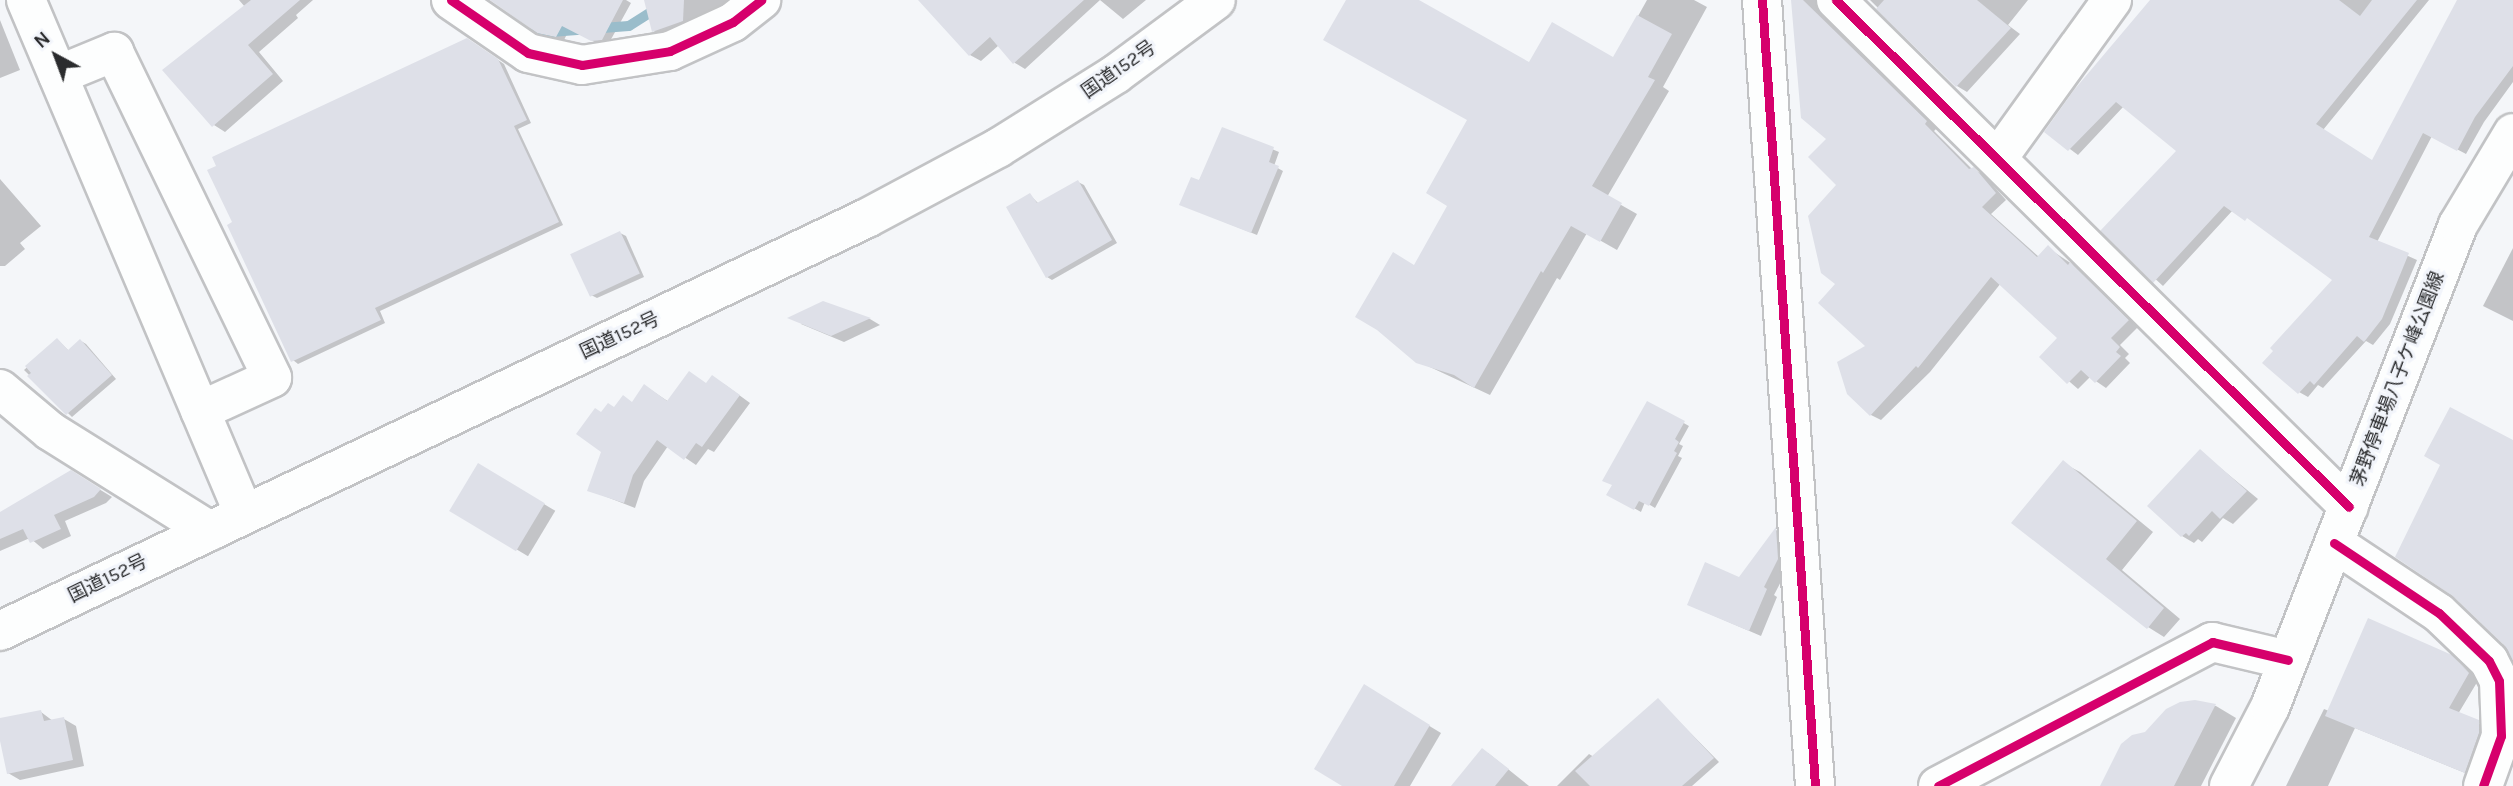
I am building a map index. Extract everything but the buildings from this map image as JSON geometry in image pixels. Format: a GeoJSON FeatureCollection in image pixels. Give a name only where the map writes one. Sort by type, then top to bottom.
{"type":"FeatureCollection","features":[{"type":"Feature","properties":{"kind":"main road"},"geometry":{"type":"LineString","coordinates":[[26,0],[244,514]]}},
{"type":"Feature","properties":{"kind":"main road"},"geometry":{"type":"LineString","coordinates":[[451,0],[528,53],[582,65],[670,51],[733,22],[761,0]]}},
{"type":"Feature","properties":{"kind":"main road","name":"国道152号"},"geometry":{"type":"LineString","coordinates":[[0,631],[867,218],[998,148],[1093,89],[1216,0]]}},
{"type":"Feature","properties":{"kind":"main road"},"geometry":{"type":"LineString","coordinates":[[1762,0],[1815,786]]}},
{"type":"Feature","properties":{"kind":"main road"},"geometry":{"type":"LineString","coordinates":[[1836,0],[2349,507]]}},
{"type":"Feature","properties":{"kind":"main road"},"geometry":{"type":"LineString","coordinates":[[1998,158],[2112,0]]}},
{"type":"Feature","properties":{"kind":"main road"},"geometry":{"type":"LineString","coordinates":[[58,75],[114,52],[272,378],[200,411]]}},
{"type":"Feature","properties":{"kind":"main road","name":"茅野停車場八子ケ峰公園線"},"geometry":{"type":"LineString","coordinates":[[2228,786],[2270,707],[2458,225],[2513,132]]}},
{"type":"Feature","properties":{"kind":"main road"},"geometry":{"type":"LineString","coordinates":[[0,389],[50,431],[210,531]]}},
{"type":"Feature","properties":{"kind":"main road"},"geometry":{"type":"LineString","coordinates":[[2334,543],[2439,613],[2489,661],[2499,681],[2501,736],[2483,786]]}},
{"type":"Feature","properties":{"kind":"main road"},"geometry":{"type":"LineString","coordinates":[[1938,786],[2212,642],[2288,660]]}},
{"type":"Feature","properties":{"kind":"waterway"},"geometry":{"type":"LineString","coordinates":[[525,34],[629,26],[670,0]]}},
{"type":"Feature","properties":{"kind":"cycle path"},"geometry":{"type":"LineString","coordinates":[[451,0],[528,53],[582,65],[670,51],[733,22],[761,0]]}},
{"type":"Feature","properties":{"kind":"cycle path"},"geometry":{"type":"LineString","coordinates":[[1762,0],[1815,786]]}},
{"type":"Feature","properties":{"kind":"cycle path"},"geometry":{"type":"LineString","coordinates":[[1836,0],[2349,507]]}},
{"type":"Feature","properties":{"kind":"cycle path"},"geometry":{"type":"LineString","coordinates":[[2334,543],[2439,613],[2489,661],[2499,681],[2501,736],[2483,786]]}},
{"type":"Feature","properties":{"kind":"cycle path"},"geometry":{"type":"LineString","coordinates":[[1938,786],[2212,642],[2288,660]]}}]}
